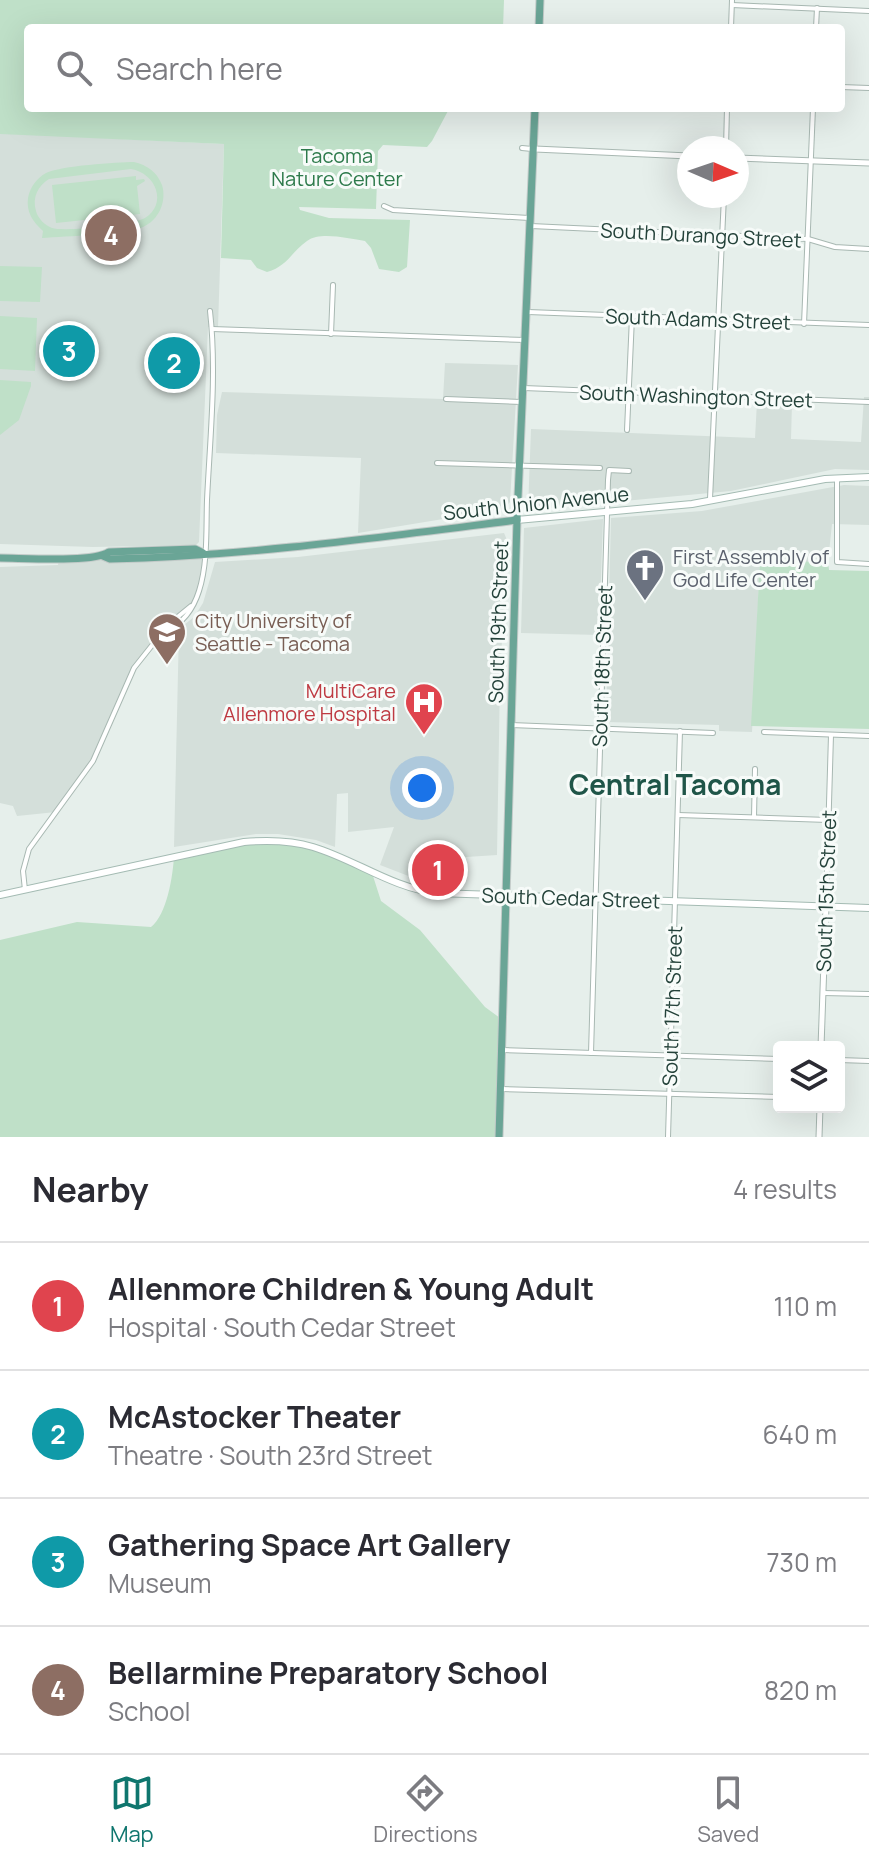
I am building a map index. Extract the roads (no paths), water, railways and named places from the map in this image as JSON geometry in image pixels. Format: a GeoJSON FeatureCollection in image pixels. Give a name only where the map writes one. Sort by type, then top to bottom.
{"type":"FeatureCollection","features":[{"type":"Feature","properties":{"kind":"main road"},"geometry":{"type":"LineString","coordinates":[[539,24],[540,0]]}},
{"type":"Feature","properties":{"kind":"main road","name":"South 19th Street"},"geometry":{"type":"LineString","coordinates":[[499,1137],[517,520],[535,112]]}},
{"type":"Feature","properties":{"kind":"main road","name":"South Union Avenue"},"geometry":{"type":"LineString","coordinates":[[0,558],[103,556],[110,559],[349,542],[517,520],[710,502],[837,478],[869,477]]}},
{"type":"Feature","properties":{"kind":"main road","name":"South Cedar Street"},"geometry":{"type":"LineString","coordinates":[[0,895],[244,842],[268,840],[314,847],[398,884],[419,890],[869,908]]}},
{"type":"Feature","properties":{"kind":"street"},"geometry":{"type":"LineString","coordinates":[[731,24],[732,2],[869,11]]}},
{"type":"Feature","properties":{"kind":"street"},"geometry":{"type":"LineString","coordinates":[[816,24],[817,8]]}},
{"type":"Feature","properties":{"kind":"street"},"geometry":{"type":"LineString","coordinates":[[845,87],[869,88]]}},
{"type":"Feature","properties":{"kind":"street"},"geometry":{"type":"LineString","coordinates":[[726,136],[727,112]]}},
{"type":"Feature","properties":{"kind":"street"},"geometry":{"type":"LineString","coordinates":[[804,324],[813,112]]}},
{"type":"Feature","properties":{"kind":"street"},"geometry":{"type":"LineString","coordinates":[[522,148],[677,155]]}},
{"type":"Feature","properties":{"kind":"street"},"geometry":{"type":"LineString","coordinates":[[749,158],[869,163]]}},
{"type":"Feature","properties":{"kind":"street","name":"South Durango Street"},"geometry":{"type":"LineString","coordinates":[[384,206],[393,210],[531,222],[808,239],[835,247],[869,249]]}},
{"type":"Feature","properties":{"kind":"street"},"geometry":{"type":"LineString","coordinates":[[710,502],[723,208]]}},
{"type":"Feature","properties":{"kind":"street"},"geometry":{"type":"LineString","coordinates":[[331,334],[333,285]]}},
{"type":"Feature","properties":{"kind":"street"},"geometry":{"type":"LineString","coordinates":[[25,890],[23,867],[29,849],[93,761],[134,668],[173,620],[191,606],[200,587],[205,554],[212,411],[210,311]]}},
{"type":"Feature","properties":{"kind":"street","name":"South Adams Street"},"geometry":{"type":"LineString","coordinates":[[527,312],[869,325]]}},
{"type":"Feature","properties":{"kind":"street"},"geometry":{"type":"LineString","coordinates":[[627,430],[632,317]]}},
{"type":"Feature","properties":{"kind":"street"},"geometry":{"type":"LineString","coordinates":[[212,329],[526,340]]}},
{"type":"Feature","properties":{"kind":"street","name":"South Washington Street"},"geometry":{"type":"LineString","coordinates":[[524,388],[869,402]]}},
{"type":"Feature","properties":{"kind":"street"},"geometry":{"type":"LineString","coordinates":[[446,399],[523,402]]}},
{"type":"Feature","properties":{"kind":"street"},"geometry":{"type":"LineString","coordinates":[[437,463],[600,468]]}},
{"type":"Feature","properties":{"kind":"street","name":"South 18th Street"},"geometry":{"type":"LineString","coordinates":[[591,1053],[609,470],[629,471]]}},
{"type":"Feature","properties":{"kind":"street"},"geometry":{"type":"LineString","coordinates":[[837,478],[837,562],[869,564]]}},
{"type":"Feature","properties":{"kind":"street"},"geometry":{"type":"LineString","coordinates":[[511,725],[713,733]]}},
{"type":"Feature","properties":{"kind":"street","name":"South 17th Street"},"geometry":{"type":"LineString","coordinates":[[668,1137],[680,731]]}},
{"type":"Feature","properties":{"kind":"street"},"geometry":{"type":"LineString","coordinates":[[764,732],[869,736]]}},
{"type":"Feature","properties":{"kind":"street","name":"South 15th Street"},"geometry":{"type":"LineString","coordinates":[[821,1041],[831,735]]}},
{"type":"Feature","properties":{"kind":"street"},"geometry":{"type":"LineString","coordinates":[[754,817],[755,769]]}},
{"type":"Feature","properties":{"kind":"street"},"geometry":{"type":"LineString","coordinates":[[677,815],[828,820]]}},
{"type":"Feature","properties":{"kind":"street"},"geometry":{"type":"LineString","coordinates":[[823,993],[869,994]]}},
{"type":"Feature","properties":{"kind":"street"},"geometry":{"type":"LineString","coordinates":[[503,1050],[773,1059]]}},
{"type":"Feature","properties":{"kind":"street"},"geometry":{"type":"LineString","coordinates":[[845,1060],[869,1061]]}},
{"type":"Feature","properties":{"kind":"street"},"geometry":{"type":"LineString","coordinates":[[501,1089],[773,1097]]}},
{"type":"Feature","properties":{"kind":"street"},"geometry":{"type":"LineString","coordinates":[[819,1137],[820,1113]]}},
{"type":"Feature","properties":{"kind":"place","name":"Bellarmine Preparatory School"},"geometry":{"type":"Point","coordinates":[111,235]}},
{"type":"Feature","properties":{"kind":"place","name":"Gathering Space Art Gallery"},"geometry":{"type":"Point","coordinates":[69,351]}},
{"type":"Feature","properties":{"kind":"place","name":"McAstocker Theater"},"geometry":{"type":"Point","coordinates":[174,363]}},
{"type":"Feature","properties":{"kind":"place","name":"First Assembly of God Life Center"},"geometry":{"type":"Point","coordinates":[645,602]}},
{"type":"Feature","properties":{"kind":"place","name":"City University of Seattle - Tacoma"},"geometry":{"type":"Point","coordinates":[167,666]}},
{"type":"Feature","properties":{"kind":"place","name":"MultiCare Allenmore Hospital"},"geometry":{"type":"Point","coordinates":[424,736]}},
{"type":"Feature","properties":{"kind":"place","name":"Allenmore Children & Young Adult"},"geometry":{"type":"Point","coordinates":[438,870]}},
{"type":"Feature","properties":{"kind":"district","name":"Central Tacoma"},"geometry":{"type":"Point","coordinates":[675,784]}},
{"type":"Feature","properties":{"kind":"park label","name":"Tacoma Nature Center"},"geometry":{"type":"Point","coordinates":[337,166]}}]}
